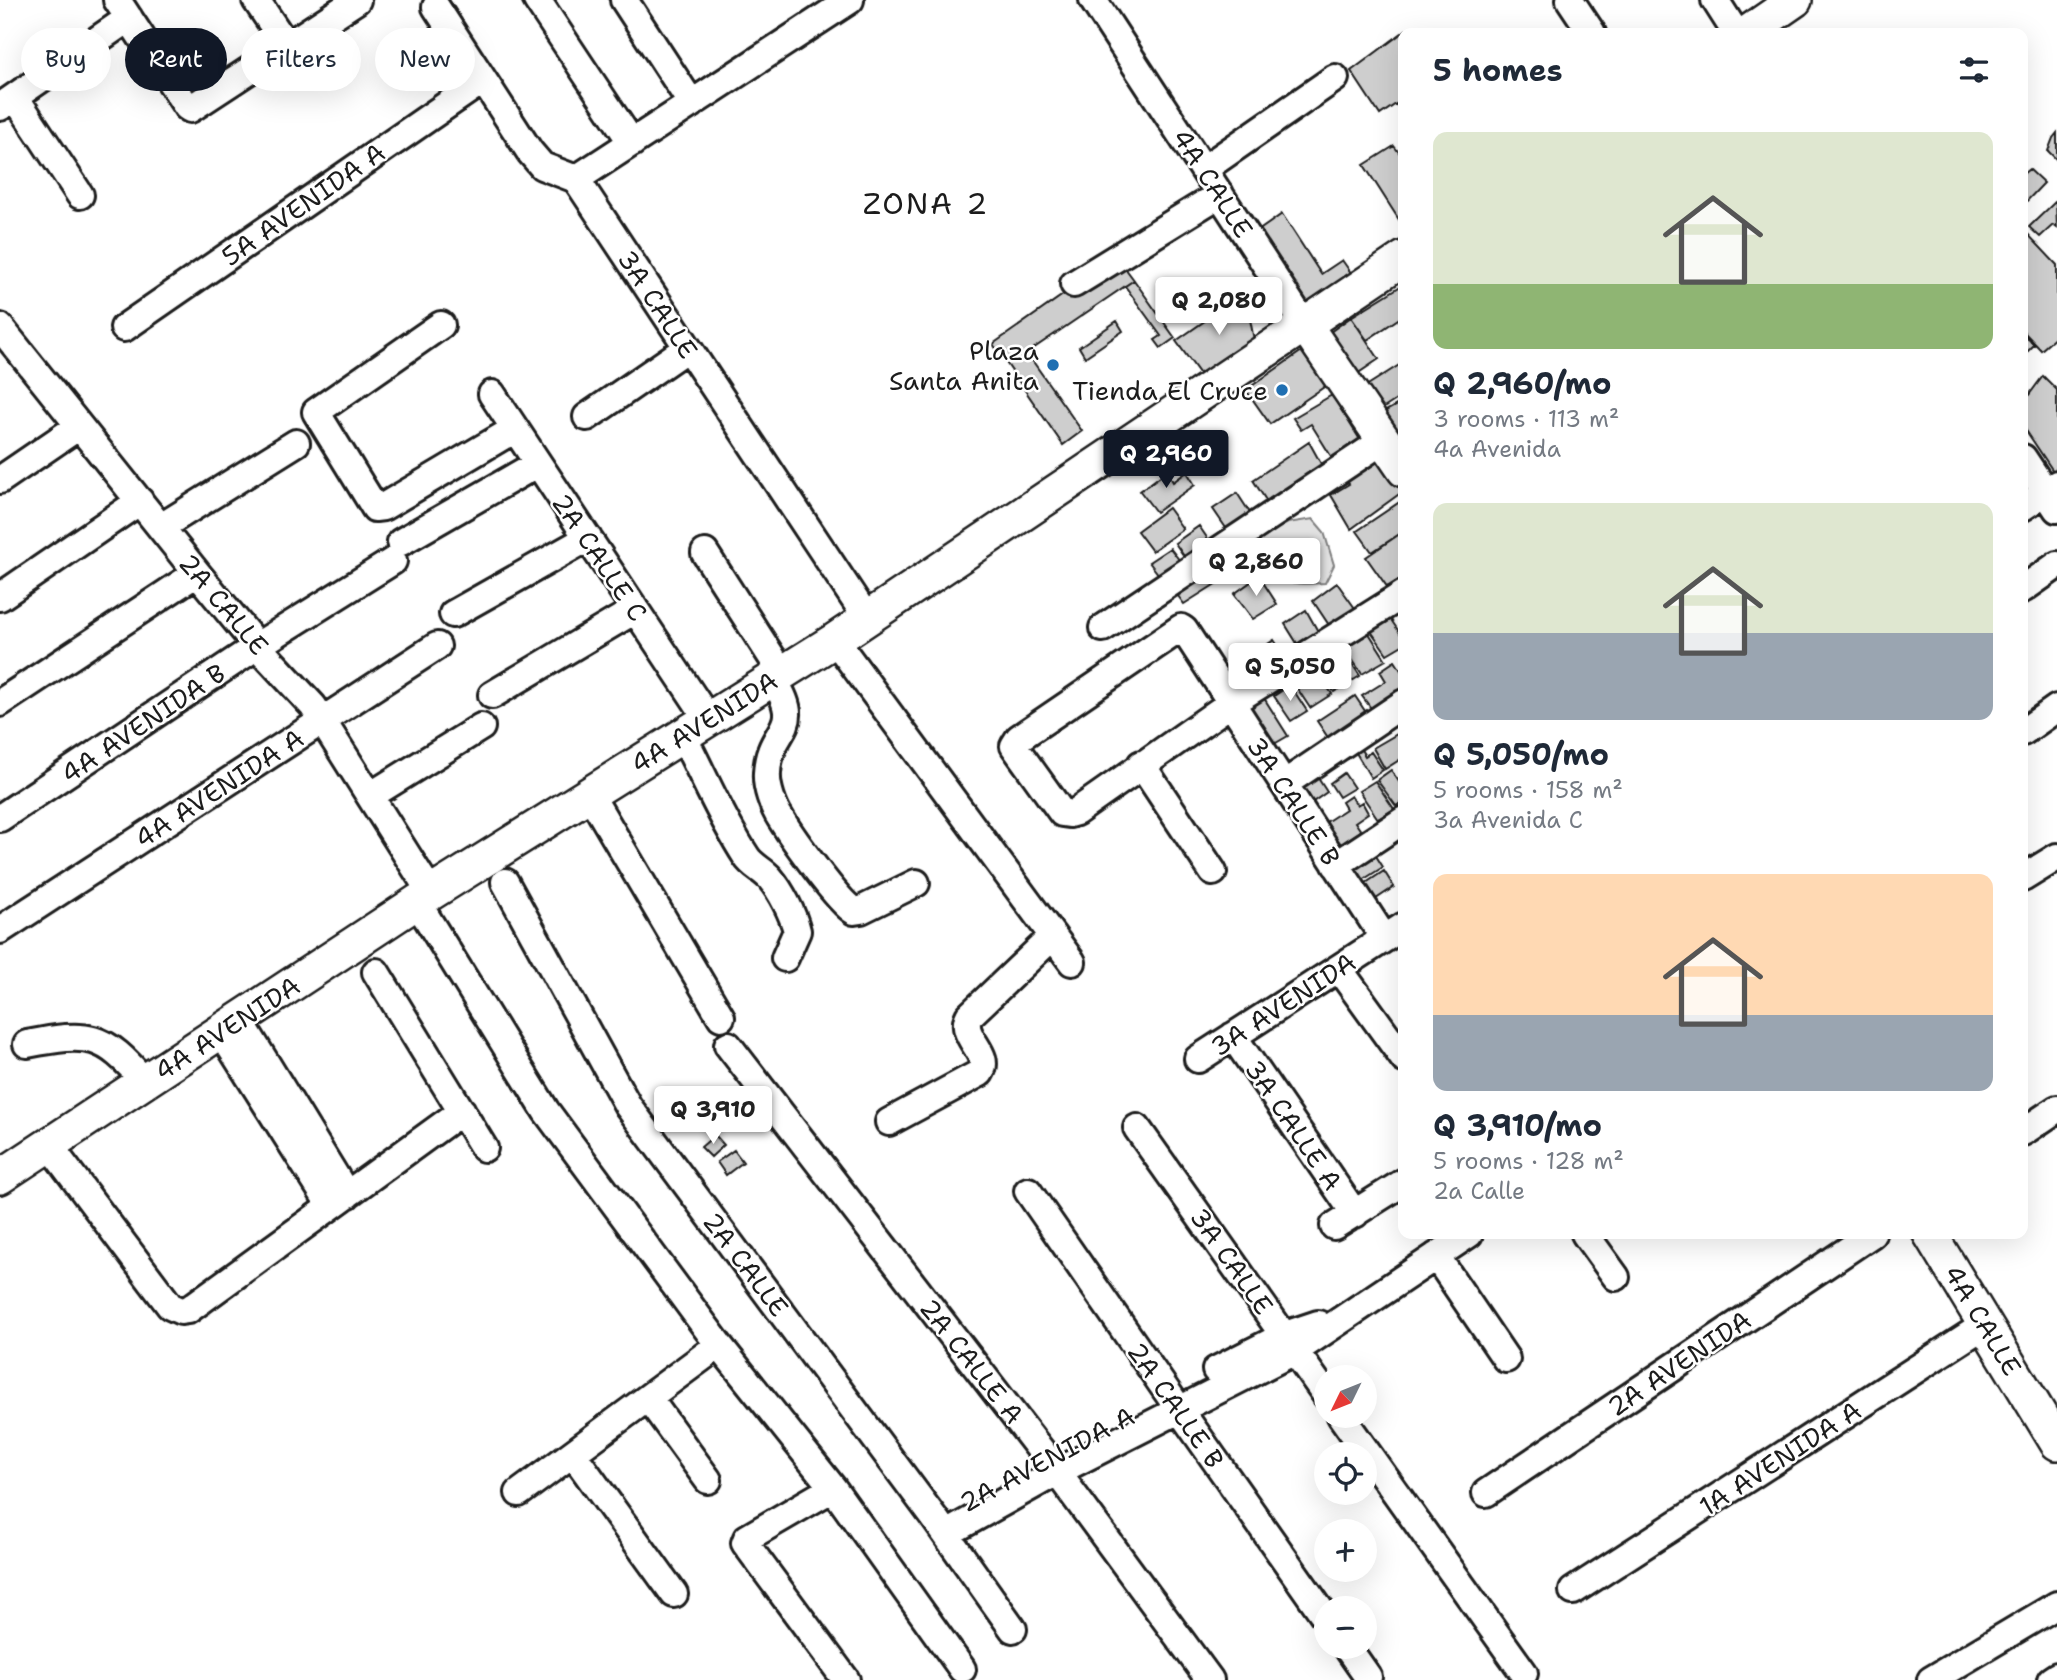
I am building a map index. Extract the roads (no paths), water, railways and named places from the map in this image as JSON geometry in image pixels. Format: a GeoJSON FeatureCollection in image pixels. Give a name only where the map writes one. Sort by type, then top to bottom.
{"type":"FeatureCollection","features":[{"type":"Feature","properties":{"kind":"main road"},"geometry":{"type":"LineString","coordinates":[[1754,28],[1795,0]]}},
{"type":"Feature","properties":{"kind":"main road","name":"4A AVENIDA"},"geometry":{"type":"LineString","coordinates":[[0,1177],[424,897],[835,640],[1398,262]]}},
{"type":"Feature","properties":{"kind":"main road","name":"4A CALLE"},"geometry":{"type":"LineString","coordinates":[[1305,325],[1398,461]]}},
{"type":"Feature","properties":{"kind":"main road","name":"4A CALLE"},"geometry":{"type":"LineString","coordinates":[[1933,1239],[2057,1443]]}},
{"type":"Feature","properties":{"kind":"street"},"geometry":{"type":"LineString","coordinates":[[256,0],[275,28]]}},
{"type":"Feature","properties":{"kind":"street"},"geometry":{"type":"LineString","coordinates":[[314,28],[356,0]]}},
{"type":"Feature","properties":{"kind":"street"},"geometry":{"type":"LineString","coordinates":[[537,0],[632,143]]}},
{"type":"Feature","properties":{"kind":"street"},"geometry":{"type":"LineString","coordinates":[[624,0],[692,104]]}},
{"type":"Feature","properties":{"kind":"street"},"geometry":{"type":"LineString","coordinates":[[436,7],[530,152],[542,166],[576,179],[850,0]]}},
{"type":"Feature","properties":{"kind":"street","name":"4A CALLE"},"geometry":{"type":"LineString","coordinates":[[1093,0],[1305,325]]}},
{"type":"Feature","properties":{"kind":"street"},"geometry":{"type":"LineString","coordinates":[[1570,0],[1589,28]]}},
{"type":"Feature","properties":{"kind":"street"},"geometry":{"type":"LineString","coordinates":[[1715,0],[1733,28]]}},
{"type":"Feature","properties":{"kind":"street"},"geometry":{"type":"LineString","coordinates":[[80,195],[8,102],[123,9],[190,109],[241,76]]}},
{"type":"Feature","properties":{"kind":"street"},"geometry":{"type":"LineString","coordinates":[[1203,169],[1335,78]]}},
{"type":"Feature","properties":{"kind":"street","name":"5A AVENIDA A"},"geometry":{"type":"LineString","coordinates":[[124,328],[483,80]]}},
{"type":"Feature","properties":{"kind":"street","name":"3A CALLE"},"geometry":{"type":"LineString","coordinates":[[576,179],[867,618]]}},
{"type":"Feature","properties":{"kind":"street"},"geometry":{"type":"LineString","coordinates":[[1074,284],[1220,194]]}},
{"type":"Feature","properties":{"kind":"street"},"geometry":{"type":"LineString","coordinates":[[440,325],[316,412],[375,508],[380,509],[515,429]]}},
{"type":"Feature","properties":{"kind":"street","name":"2A CALLE"},"geometry":{"type":"LineString","coordinates":[[0,327],[197,573],[323,721],[370,796],[424,897],[546,1111],[719,1345],[833,1488],[962,1669]]}},
{"type":"Feature","properties":{"kind":"street"},"geometry":{"type":"LineString","coordinates":[[587,417],[687,348]]}},
{"type":"Feature","properties":{"kind":"street","name":"2A CALLE C"},"geometry":{"type":"LineString","coordinates":[[492,394],[635,610],[695,728],[725,822],[752,865],[769,876],[792,916],[797,931],[785,958]]}},
{"type":"Feature","properties":{"kind":"street"},"geometry":{"type":"LineString","coordinates":[[0,480],[79,426]]}},
{"type":"Feature","properties":{"kind":"street"},"geometry":{"type":"LineString","coordinates":[[1103,628],[1384,440]]}},
{"type":"Feature","properties":{"kind":"street"},"geometry":{"type":"LineString","coordinates":[[161,527],[296,443]]}},
{"type":"Feature","properties":{"kind":"street","name":"4A AVENIDA B"},"geometry":{"type":"LineString","coordinates":[[0,818],[397,552],[537,464]]}},
{"type":"Feature","properties":{"kind":"street"},"geometry":{"type":"LineString","coordinates":[[2028,464],[2053,495],[2028,505]]}},
{"type":"Feature","properties":{"kind":"street"},"geometry":{"type":"LineString","coordinates":[[0,597],[140,501]]}},
{"type":"Feature","properties":{"kind":"street"},"geometry":{"type":"LineString","coordinates":[[453,614],[588,538]]}},
{"type":"Feature","properties":{"kind":"street"},"geometry":{"type":"LineString","coordinates":[[705,552],[777,676],[788,708],[788,720],[772,747],[766,775],[780,818],[840,900],[854,911],[916,883]]}},
{"type":"Feature","properties":{"kind":"street"},"geometry":{"type":"LineString","coordinates":[[2028,585],[2057,565]]}},
{"type":"Feature","properties":{"kind":"street"},"geometry":{"type":"LineString","coordinates":[[0,703],[197,573]]}},
{"type":"Feature","properties":{"kind":"street"},"geometry":{"type":"LineString","coordinates":[[1213,872],[1141,764],[1231,703],[1398,598]]}},
{"type":"Feature","properties":{"kind":"street"},"geometry":{"type":"LineString","coordinates":[[492,695],[635,610]]}},
{"type":"Feature","properties":{"kind":"street","name":"3A CALLE B"},"geometry":{"type":"LineString","coordinates":[[1141,764],[1076,812],[1069,814],[1062,813],[1014,746],[1019,738],[1181,628],[1336,865],[1394,932]]}},
{"type":"Feature","properties":{"kind":"street"},"geometry":{"type":"LineString","coordinates":[[835,640],[1072,961]]}},
{"type":"Feature","properties":{"kind":"street","name":"4A AVENIDA A"},"geometry":{"type":"LineString","coordinates":[[0,930],[438,646]]}},
{"type":"Feature","properties":{"kind":"street"},"geometry":{"type":"LineString","coordinates":[[1284,784],[1398,707]]}},
{"type":"Feature","properties":{"kind":"street"},"geometry":{"type":"LineString","coordinates":[[2028,728],[2057,708]]}},
{"type":"Feature","properties":{"kind":"street"},"geometry":{"type":"LineString","coordinates":[[370,796],[481,727]]}},
{"type":"Feature","properties":{"kind":"street"},"geometry":{"type":"LineString","coordinates":[[589,793],[721,1017]]}},
{"type":"Feature","properties":{"kind":"street"},"geometry":{"type":"LineString","coordinates":[[1336,865],[1398,824]]}},
{"type":"Feature","properties":{"kind":"street"},"geometry":{"type":"LineString","coordinates":[[2028,875],[2057,857]]}},
{"type":"Feature","properties":{"kind":"street","name":"2A CALLE"},"geometry":{"type":"LineString","coordinates":[[505,882],[628,1106],[940,1526],[1013,1629]]}},
{"type":"Feature","properties":{"kind":"street","name":"3A AVENIDA"},"geometry":{"type":"LineString","coordinates":[[1198,1059],[1394,932]]}},
{"type":"Feature","properties":{"kind":"street"},"geometry":{"type":"LineString","coordinates":[[889,1122],[980,1073],[984,1068],[983,1059],[966,1030],[965,1023],[969,1016],[1053,936]]}},
{"type":"Feature","properties":{"kind":"street"},"geometry":{"type":"LineString","coordinates":[[1339,968],[1398,1051]]}},
{"type":"Feature","properties":{"kind":"street"},"geometry":{"type":"LineString","coordinates":[[376,972],[484,1148]]}},
{"type":"Feature","properties":{"kind":"street"},"geometry":{"type":"LineString","coordinates":[[230,1026],[339,1201]]}},
{"type":"Feature","properties":{"kind":"street"},"geometry":{"type":"LineString","coordinates":[[27,1044],[67,1036],[97,1041],[112,1047],[123,1056],[145,1082]]}},
{"type":"Feature","properties":{"kind":"street","name":"3A CALLE A"},"geometry":{"type":"LineString","coordinates":[[1234,1036],[1344,1220],[1398,1186]]}},
{"type":"Feature","properties":{"kind":"street","name":"2A CALLE A"},"geometry":{"type":"LineString","coordinates":[[728,1045],[1051,1465],[1210,1680]]}},
{"type":"Feature","properties":{"kind":"street"},"geometry":{"type":"LineString","coordinates":[[2028,1129],[2057,1110]]}},
{"type":"Feature","properties":{"kind":"street"},"geometry":{"type":"LineString","coordinates":[[49,1145],[170,1306],[181,1311],[188,1310],[461,1111]]}},
{"type":"Feature","properties":{"kind":"street","name":"3A CALLE"},"geometry":{"type":"LineString","coordinates":[[1137,1128],[1314,1378]]}},
{"type":"Feature","properties":{"kind":"street","name":"2A CALLE B"},"geometry":{"type":"LineString","coordinates":[[1028,1191],[1314,1601]]}},
{"type":"Feature","properties":{"kind":"street","name":"2A AVENIDA A"},"geometry":{"type":"LineString","coordinates":[[940,1526],[1051,1465],[1349,1313],[1462,1239]]}},
{"type":"Feature","properties":{"kind":"street"},"geometry":{"type":"LineString","coordinates":[[1589,1239],[1616,1277]]}},
{"type":"Feature","properties":{"kind":"street","name":"2A AVENIDA"},"geometry":{"type":"LineString","coordinates":[[1486,1493],[1865,1239]]}},
{"type":"Feature","properties":{"kind":"street"},"geometry":{"type":"LineString","coordinates":[[1436,1256],[1507,1359]]}},
{"type":"Feature","properties":{"kind":"street","name":"1A AVENIDA A"},"geometry":{"type":"LineString","coordinates":[[1573,1591],[1986,1324]]}},
{"type":"Feature","properties":{"kind":"street"},"geometry":{"type":"LineString","coordinates":[[519,1493],[719,1345]]}},
{"type":"Feature","properties":{"kind":"street"},"geometry":{"type":"LineString","coordinates":[[649,1399],[708,1480]]}},
{"type":"Feature","properties":{"kind":"street"},"geometry":{"type":"LineString","coordinates":[[1350,1428],[1524,1673]]}},
{"type":"Feature","properties":{"kind":"street"},"geometry":{"type":"LineString","coordinates":[[573,1454],[674,1594]]}},
{"type":"Feature","properties":{"kind":"street"},"geometry":{"type":"LineString","coordinates":[[833,1488],[747,1538],[745,1543],[846,1680]]}},
{"type":"Feature","properties":{"kind":"street"},"geometry":{"type":"LineString","coordinates":[[1931,1680],[2057,1605]]}},
{"type":"Feature","properties":{"kind":"street"},"geometry":{"type":"LineString","coordinates":[[1356,1659],[1368,1676]]}},
{"type":"Feature","properties":{"kind":"street"},"geometry":{"type":"LineString","coordinates":[[2051,1680],[2057,1676]]}},
{"type":"Feature","properties":{"kind":"place","name":"Plaza Santa Anita"},"geometry":{"type":"Point","coordinates":[1053,365]}},
{"type":"Feature","properties":{"kind":"place","name":"Tienda El Cruce"},"geometry":{"type":"Point","coordinates":[1282,390]}},
{"type":"Feature","properties":{"kind":"district","name":"ZONA 2"},"geometry":{"type":"Point","coordinates":[926,203]}}]}
